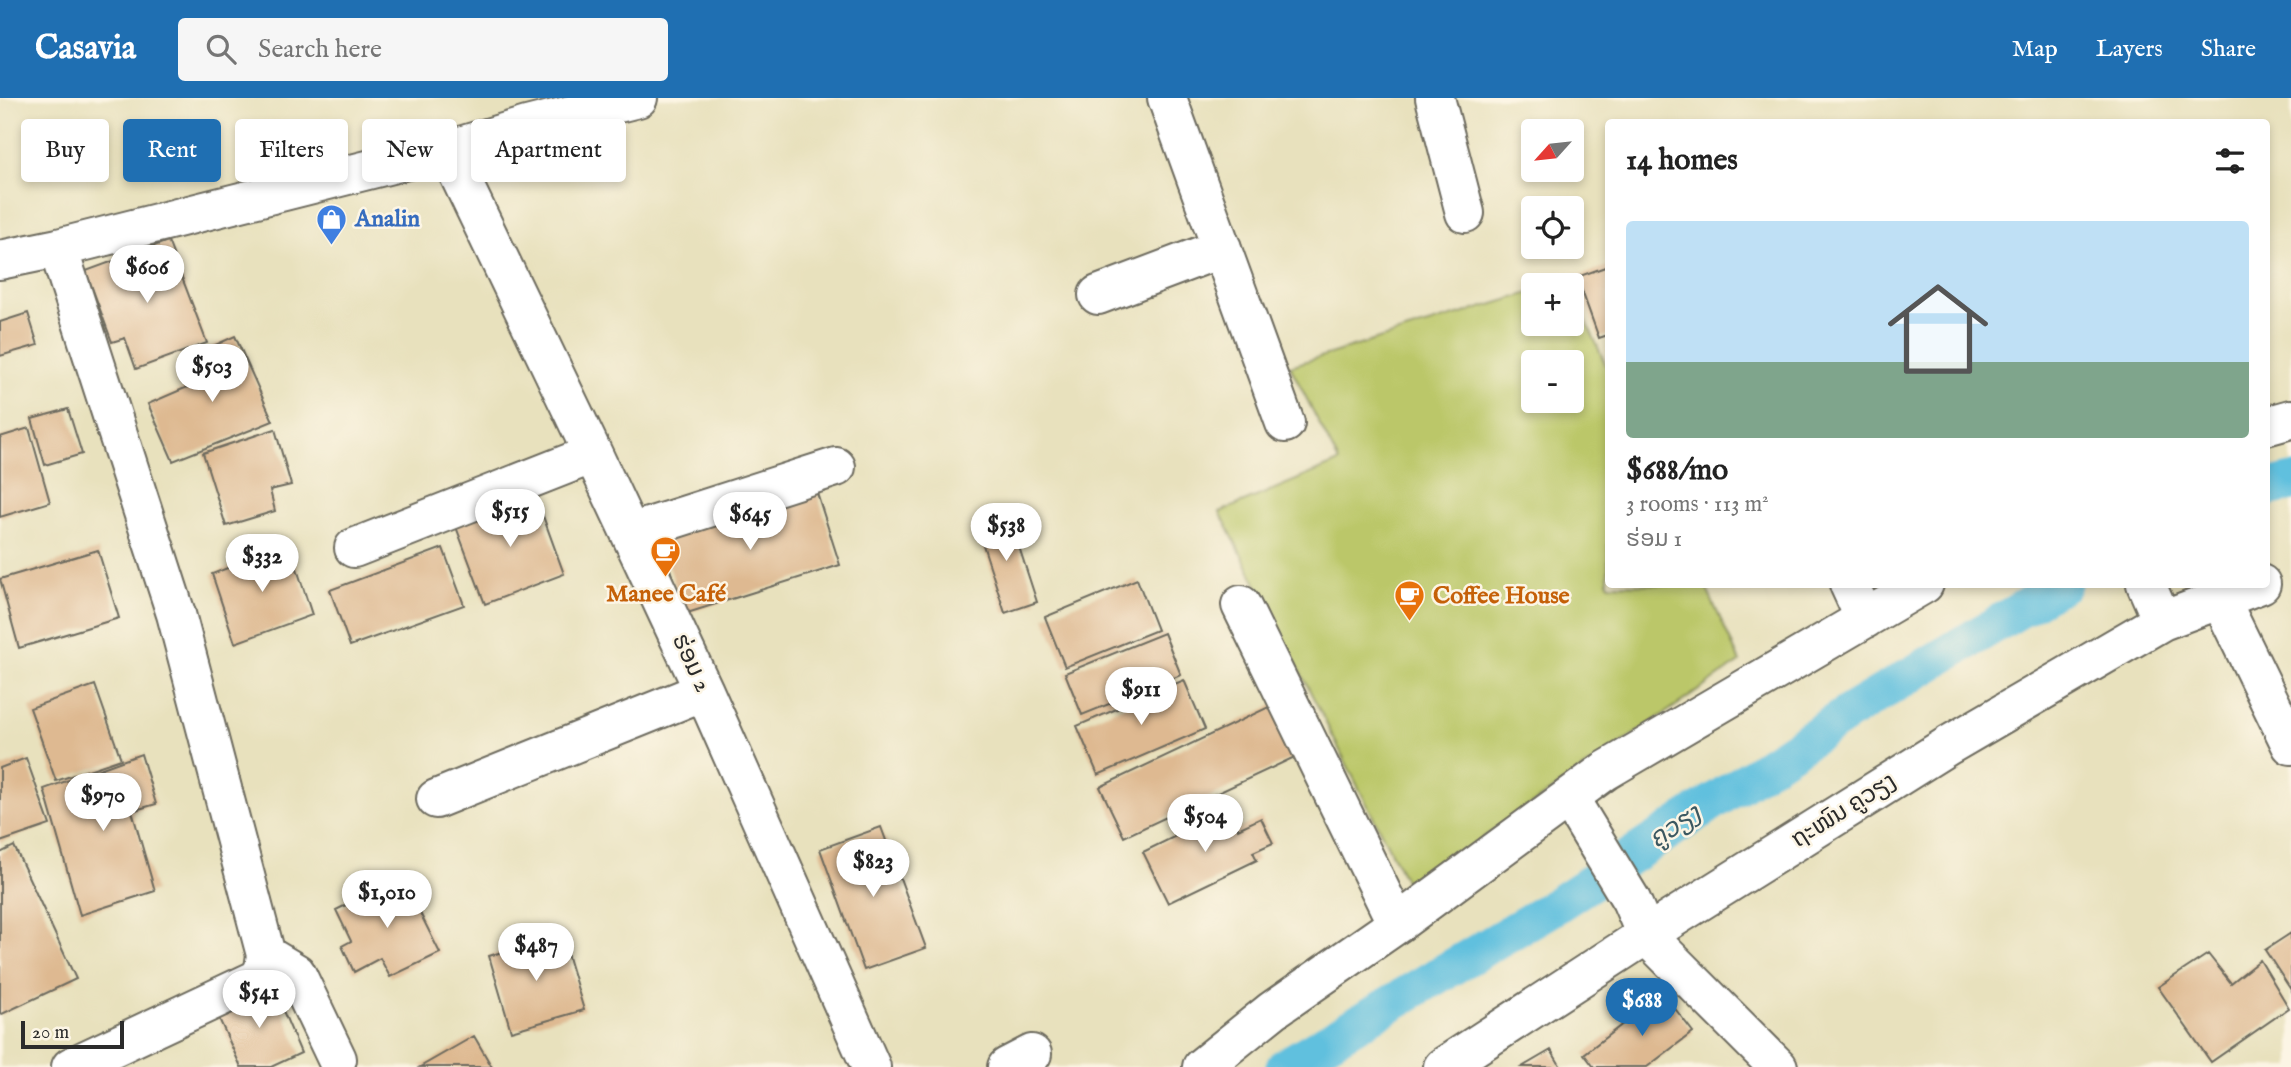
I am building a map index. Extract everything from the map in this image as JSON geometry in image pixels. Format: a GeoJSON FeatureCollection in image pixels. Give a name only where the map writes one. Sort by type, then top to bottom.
{"type":"FeatureCollection","features":[{"type":"Feature","properties":{"kind":"street"},"geometry":{"type":"LineString","coordinates":[[457,145],[527,112],[638,98]]}},
{"type":"Feature","properties":{"kind":"street"},"geometry":{"type":"LineString","coordinates":[[1167,98],[1285,422]]}},
{"type":"Feature","properties":{"kind":"street"},"geometry":{"type":"LineString","coordinates":[[1435,98],[1465,214]]}},
{"type":"Feature","properties":{"kind":"street"},"geometry":{"type":"LineString","coordinates":[[0,260],[58,248],[362,171]]}},
{"type":"Feature","properties":{"kind":"street","name":"ຮ່ອມ 2"},"geometry":{"type":"LineString","coordinates":[[457,171],[704,691],[871,1067]]}},
{"type":"Feature","properties":{"kind":"street"},"geometry":{"type":"LineString","coordinates":[[58,248],[176,614],[266,955],[264,969],[258,979],[71,1067]]}},
{"type":"Feature","properties":{"kind":"street"},"geometry":{"type":"LineString","coordinates":[[1098,295],[1222,248]]}},
{"type":"Feature","properties":{"kind":"street"},"geometry":{"type":"LineString","coordinates":[[2270,425],[2291,419]]}},
{"type":"Feature","properties":{"kind":"street"},"geometry":{"type":"LineString","coordinates":[[354,548],[593,454]]}},
{"type":"Feature","properties":{"kind":"street"},"geometry":{"type":"LineString","coordinates":[[630,533],[836,467]]}},
{"type":"Feature","properties":{"kind":"street"},"geometry":{"type":"LineString","coordinates":[[2270,580],[2291,572]]}},
{"type":"Feature","properties":{"kind":"street"},"geometry":{"type":"LineString","coordinates":[[1851,588],[1865,619]]}},
{"type":"Feature","properties":{"kind":"street"},"geometry":{"type":"LineString","coordinates":[[1202,1067],[1273,1010],[1573,804],[1605,771],[1917,588]]}},
{"type":"Feature","properties":{"kind":"street","name":"ຖະໜົນ ຄູວຽງ"},"geometry":{"type":"LineString","coordinates":[[1443,1067],[1646,935],[1949,745],[2153,600],[2221,601],[2252,588]]}},
{"type":"Feature","properties":{"kind":"street"},"geometry":{"type":"LineString","coordinates":[[2221,601],[2291,745]]}},
{"type":"Feature","properties":{"kind":"street"},"geometry":{"type":"LineString","coordinates":[[1241,605],[1397,924]]}},
{"type":"Feature","properties":{"kind":"street"},"geometry":{"type":"LineString","coordinates":[[436,799],[704,691]]}},
{"type":"Feature","properties":{"kind":"street"},"geometry":{"type":"LineString","coordinates":[[1573,804],[1631,900],[1646,935],[1778,1067]]}},
{"type":"Feature","properties":{"kind":"street"},"geometry":{"type":"LineString","coordinates":[[266,955],[296,973],[337,1059]]}},
{"type":"Feature","properties":{"kind":"green space"},"geometry":{"type":"Polygon","coordinates":[[[1521,296],[1521,336],[1584,336],[1584,316],[1605,363],[1605,588],[1706,588],[1740,662],[1409,888],[1220,512],[1339,462],[1290,366],[1521,296]]]}},
{"type":"Feature","properties":{"kind":"building"},"geometry":{"type":"Polygon","coordinates":[[[168,241],[207,343],[136,369],[125,338],[112,342],[86,271],[168,241]]]}},
{"type":"Feature","properties":{"kind":"building"},"geometry":{"type":"Polygon","coordinates":[[[1605,267],[1605,336],[1599,338],[1584,296],[1584,275],[1605,267]]]}},
{"type":"Feature","properties":{"kind":"building"},"geometry":{"type":"Polygon","coordinates":[[[28,313],[38,345],[0,356],[0,322],[28,313]]]}},
{"type":"Feature","properties":{"kind":"building"},"geometry":{"type":"Polygon","coordinates":[[[235,336],[273,421],[173,461],[148,404],[213,376],[200,352],[235,336]]]}},
{"type":"Feature","properties":{"kind":"building"},"geometry":{"type":"Polygon","coordinates":[[[68,409],[82,454],[45,465],[32,419],[68,409]]]}},
{"type":"Feature","properties":{"kind":"building"},"geometry":{"type":"Polygon","coordinates":[[[29,428],[50,502],[0,517],[0,437],[29,428]]]}},
{"type":"Feature","properties":{"kind":"building"},"geometry":{"type":"Polygon","coordinates":[[[275,429],[291,485],[270,490],[275,511],[226,526],[203,453],[275,429]]]}},
{"type":"Feature","properties":{"kind":"building"},"geometry":{"type":"Polygon","coordinates":[[[816,490],[840,565],[684,614],[661,540],[816,490]]]}},
{"type":"Feature","properties":{"kind":"building"},"geometry":{"type":"Polygon","coordinates":[[[535,494],[564,574],[485,604],[455,524],[535,494]]]}},
{"type":"Feature","properties":{"kind":"building"},"geometry":{"type":"Polygon","coordinates":[[[1008,513],[1037,602],[1005,613],[976,523],[1008,513]]]}},
{"type":"Feature","properties":{"kind":"building"},"geometry":{"type":"Polygon","coordinates":[[[289,544],[312,615],[235,643],[212,574],[289,544]]]}},
{"type":"Feature","properties":{"kind":"building"},"geometry":{"type":"Polygon","coordinates":[[[443,548],[464,605],[350,646],[330,590],[443,548]]]}},
{"type":"Feature","properties":{"kind":"building"},"geometry":{"type":"Polygon","coordinates":[[[98,550],[119,618],[19,648],[0,579],[98,550]]]}},
{"type":"Feature","properties":{"kind":"building"},"geometry":{"type":"Polygon","coordinates":[[[1137,579],[1157,630],[1065,667],[1045,617],[1137,579]]]}},
{"type":"Feature","properties":{"kind":"building"},"geometry":{"type":"Polygon","coordinates":[[[1164,633],[1181,675],[1082,715],[1065,673],[1164,633]]]}},
{"type":"Feature","properties":{"kind":"building"},"geometry":{"type":"Polygon","coordinates":[[[1184,680],[1205,729],[1098,775],[1077,726],[1184,680]]]}},
{"type":"Feature","properties":{"kind":"building"},"geometry":{"type":"Polygon","coordinates":[[[95,685],[121,759],[56,781],[30,708],[95,685]]]}},
{"type":"Feature","properties":{"kind":"building"},"geometry":{"type":"Polygon","coordinates":[[[1275,704],[1299,755],[1124,837],[1100,787],[1275,704]]]}},
{"type":"Feature","properties":{"kind":"building"},"geometry":{"type":"Polygon","coordinates":[[[141,754],[156,804],[132,811],[155,891],[80,915],[44,789],[141,754]]]}},
{"type":"Feature","properties":{"kind":"building"},"geometry":{"type":"Polygon","coordinates":[[[26,758],[50,825],[0,842],[0,768],[26,758]]]}},
{"type":"Feature","properties":{"kind":"building"},"geometry":{"type":"Polygon","coordinates":[[[1229,810],[1238,829],[1261,818],[1273,843],[1253,852],[1257,860],[1168,903],[1143,852],[1229,810]]]}},
{"type":"Feature","properties":{"kind":"building"},"geometry":{"type":"Polygon","coordinates":[[[881,827],[926,948],[864,970],[820,849],[881,827]]]}},
{"type":"Feature","properties":{"kind":"building"},"geometry":{"type":"Polygon","coordinates":[[[14,846],[76,979],[0,1015],[0,853],[14,846]]]}},
{"type":"Feature","properties":{"kind":"building"},"geometry":{"type":"Polygon","coordinates":[[[402,877],[440,953],[390,977],[380,958],[354,972],[342,946],[351,941],[336,910],[402,877]]]}},
{"type":"Feature","properties":{"kind":"building"},"geometry":{"type":"Polygon","coordinates":[[[2291,933],[2291,990],[2265,950],[2291,933]]]}},
{"type":"Feature","properties":{"kind":"building"},"geometry":{"type":"Polygon","coordinates":[[[561,934],[584,1010],[511,1031],[489,956],[561,934]]]}},
{"type":"Feature","properties":{"kind":"building"},"geometry":{"type":"Polygon","coordinates":[[[2208,954],[2231,983],[2260,960],[2289,1008],[2211,1062],[2158,987],[2208,954]]]}},
{"type":"Feature","properties":{"kind":"building"},"geometry":{"type":"Polygon","coordinates":[[[272,985],[301,1053],[271,1067],[241,1067],[216,1012],[272,985]]]}},
{"type":"Feature","properties":{"kind":"building"},"geometry":{"type":"Polygon","coordinates":[[[1663,993],[1693,1032],[1647,1067],[1594,1067],[1584,1054],[1663,993]]]}},
{"type":"Feature","properties":{"kind":"building"},"geometry":{"type":"Polygon","coordinates":[[[474,1036],[492,1067],[420,1067],[474,1036]]]}},
{"type":"Feature","properties":{"kind":"building"},"geometry":{"type":"Polygon","coordinates":[[[1551,1050],[1561,1067],[1522,1067],[1551,1050]]]}},
{"type":"Feature","properties":{"kind":"waterway","name":"ຄູວຽງ"},"geometry":{"type":"LineString","coordinates":[[2270,488],[2291,482]]}},
{"type":"Feature","properties":{"kind":"waterway","name":"ຄູວຽງ"},"geometry":{"type":"LineString","coordinates":[[1284,1067],[1555,906],[1856,708],[2056,588]]}},
{"type":"Feature","properties":{"kind":"place","name":"Analin"},"geometry":{"type":"Point","coordinates":[332,246]}},
{"type":"Feature","properties":{"kind":"place","name":"Manee Café"},"geometry":{"type":"Point","coordinates":[666,579]}},
{"type":"Feature","properties":{"kind":"place","name":"Coffee House"},"geometry":{"type":"Point","coordinates":[1410,623]}}]}
